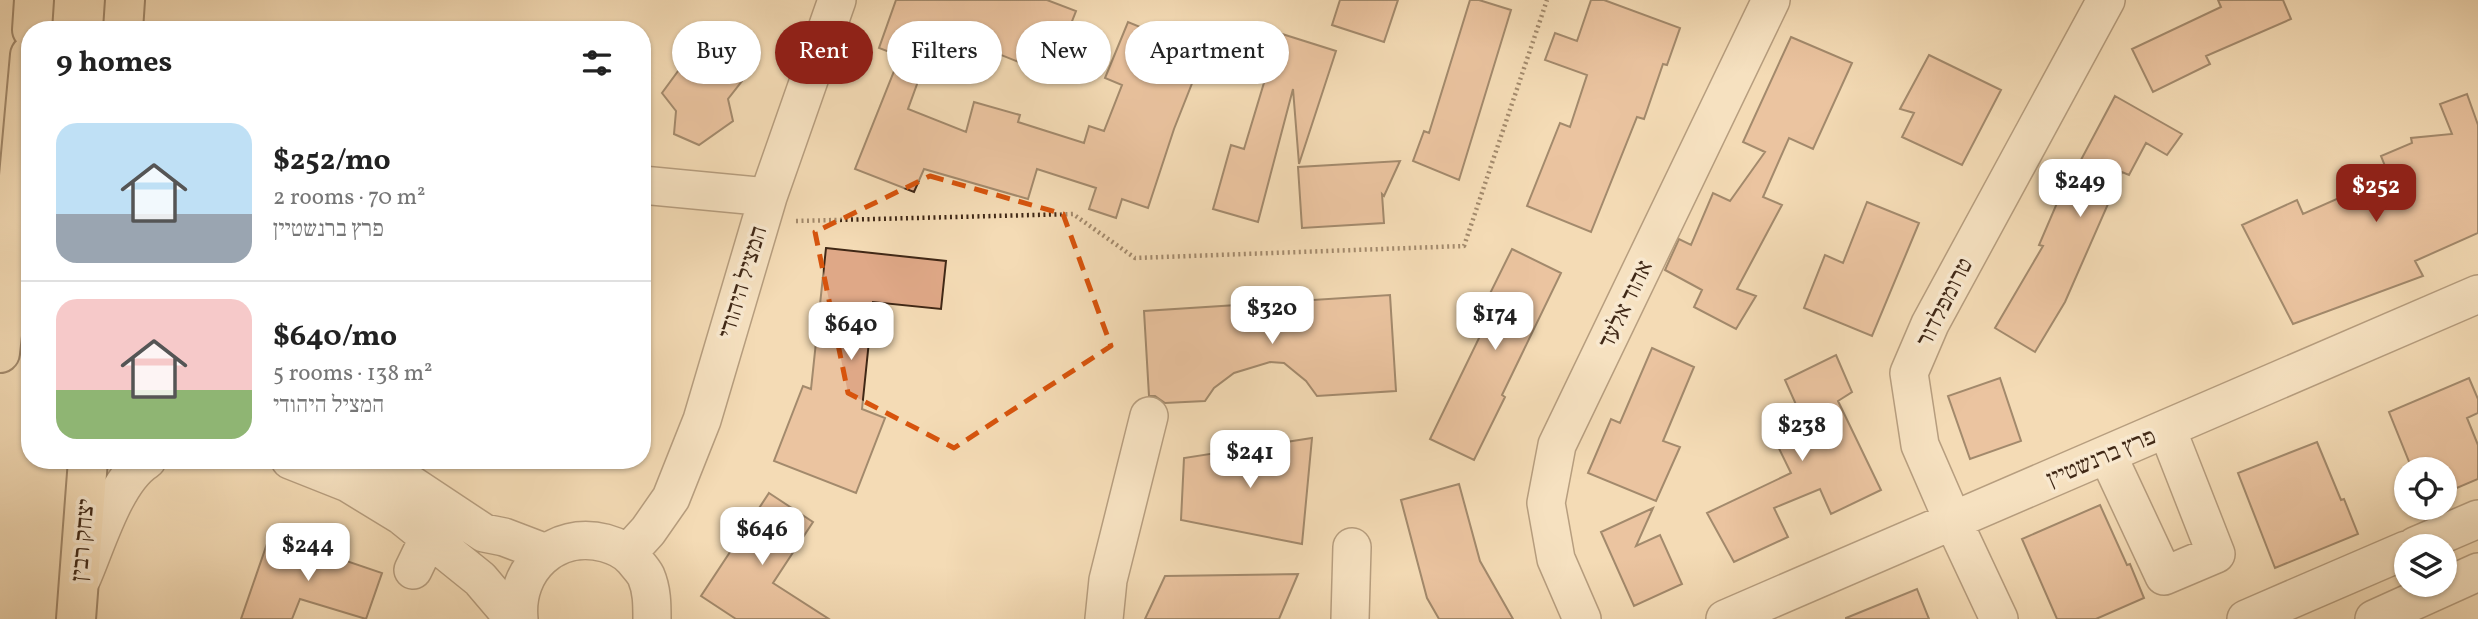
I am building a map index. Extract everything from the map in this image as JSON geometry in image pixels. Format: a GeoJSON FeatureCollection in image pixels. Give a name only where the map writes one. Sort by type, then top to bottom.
{"type":"FeatureCollection","features":[{"type":"Feature","properties":{"kind":"main road"},"geometry":{"type":"LineString","coordinates":[[33,21],[34,0]]}},
{"type":"Feature","properties":{"kind":"main road"},"geometry":{"type":"LineString","coordinates":[[124,21],[125,0]]}},
{"type":"Feature","properties":{"kind":"main road"},"geometry":{"type":"LineString","coordinates":[[0,354],[21,154]]}},
{"type":"Feature","properties":{"kind":"main road","name":"יצחק רבין"},"geometry":{"type":"LineString","coordinates":[[77,604],[87,469]]}},
{"type":"Feature","properties":{"kind":"street","name":"המציל היהודי"},"geometry":{"type":"LineString","coordinates":[[628,553],[648,531],[671,498],[702,420],[764,210],[836,0]]}},
{"type":"Feature","properties":{"kind":"street","name":"אהוד אלעד"},"geometry":{"type":"LineString","coordinates":[[1582,619],[1556,559],[1546,503],[1557,445],[1771,0]]}},
{"type":"Feature","properties":{"kind":"street","name":"טרומפלדור"},"geometry":{"type":"LineString","coordinates":[[1999,619],[1920,445],[1909,373],[1930,324],[2106,0]]}},
{"type":"Feature","properties":{"kind":"street"},"geometry":{"type":"LineString","coordinates":[[651,187],[764,210]]}},
{"type":"Feature","properties":{"kind":"street"},"geometry":{"type":"LineString","coordinates":[[0,232],[17,198]]}},
{"type":"Feature","properties":{"kind":"street","name":"פרץ ברנשטיין"},"geometry":{"type":"LineString","coordinates":[[1725,619],[2478,294]]}},
{"type":"Feature","properties":{"kind":"street"},"geometry":{"type":"LineString","coordinates":[[1104,619],[1108,580],[1149,416]]}},
{"type":"Feature","properties":{"kind":"street"},"geometry":{"type":"LineString","coordinates":[[2107,454],[2164,576],[2216,554],[2166,429]]}},
{"type":"Feature","properties":{"kind":"street"},"geometry":{"type":"LineString","coordinates":[[77,604],[120,490],[137,469]]}},
{"type":"Feature","properties":{"kind":"street"},"geometry":{"type":"LineString","coordinates":[[313,469],[348,483],[402,516],[480,579],[516,619]]}},
{"type":"Feature","properties":{"kind":"street"},"geometry":{"type":"LineString","coordinates":[[383,469],[484,533],[504,537],[547,553]]}},
{"type":"Feature","properties":{"kind":"street"},"geometry":{"type":"LineString","coordinates":[[2444,534],[2478,519]]}},
{"type":"Feature","properties":{"kind":"street"},"geometry":{"type":"LineString","coordinates":[[413,570],[429,537]]}},
{"type":"Feature","properties":{"kind":"street"},"geometry":{"type":"LineString","coordinates":[[516,619],[522,585],[531,567],[547,553],[579,540],[604,543],[628,553],[645,573],[652,594],[652,619]]}},
{"type":"Feature","properties":{"kind":"street"},"geometry":{"type":"LineString","coordinates":[[1350,619],[1352,547]]}},
{"type":"Feature","properties":{"kind":"street"},"geometry":{"type":"LineString","coordinates":[[2246,619],[2394,555]]}},
{"type":"Feature","properties":{"kind":"street"},"geometry":{"type":"LineString","coordinates":[[2374,619],[2478,572]]}},
{"type":"Feature","properties":{"kind":"path"},"geometry":{"type":"LineString","coordinates":[[764,210],[1073,214],[1135,258],[1464,246],[1547,0]]}},
{"type":"Feature","properties":{"kind":"highlighted area"},"geometry":{"type":"Polygon","coordinates":[[[930,176],[1063,214],[1111,346],[954,448],[848,393],[815,232],[930,176]]]}},
{"type":"Feature","properties":{"kind":"building"},"geometry":{"type":"Polygon","coordinates":[[[896,0],[1047,0],[1076,11],[1072,21],[1016,21],[1016,61],[1002,55],[1002,21],[889,21],[896,0]]]}},
{"type":"Feature","properties":{"kind":"building"},"geometry":{"type":"Polygon","coordinates":[[[1340,0],[1398,0],[1384,42],[1332,25],[1340,0]]]}},
{"type":"Feature","properties":{"kind":"building"},"geometry":{"type":"Polygon","coordinates":[[[1470,0],[1479,0],[1511,10],[1459,180],[1413,161],[1424,131],[1429,133],[1470,0]]]}},
{"type":"Feature","properties":{"kind":"building"},"geometry":{"type":"Polygon","coordinates":[[[1591,0],[1604,0],[1680,28],[1667,65],[1663,64],[1644,119],[1637,117],[1591,232],[1527,206],[1560,123],[1570,127],[1587,75],[1545,60],[1555,33],[1577,41],[1591,0]]]}},
{"type":"Feature","properties":{"kind":"building"},"geometry":{"type":"Polygon","coordinates":[[[2218,0],[2283,0],[2291,19],[2206,56],[2210,64],[2153,92],[2132,49],[2221,7],[2218,0]]]}},
{"type":"Feature","properties":{"kind":"building"},"geometry":{"type":"Polygon","coordinates":[[[887,25],[887,51],[879,48],[887,25]]]}},
{"type":"Feature","properties":{"kind":"building"},"geometry":{"type":"Polygon","coordinates":[[[1125,29],[1125,84],[1192,84],[1148,208],[1122,199],[1116,218],[1089,209],[1096,188],[1037,169],[1028,199],[924,169],[914,192],[855,169],[889,84],[917,84],[908,109],[966,132],[974,102],[1020,115],[1018,122],[1084,143],[1089,126],[1104,131],[1122,85],[1111,80],[1111,63],[1125,29]]]}},
{"type":"Feature","properties":{"kind":"building"},"geometry":{"type":"Polygon","coordinates":[[[1289,36],[1336,51],[1299,164],[1293,89],[1258,222],[1213,209],[1231,145],[1244,149],[1264,84],[1289,84],[1289,36]]]}},
{"type":"Feature","properties":{"kind":"building"},"geometry":{"type":"Polygon","coordinates":[[[1791,37],[1852,63],[1813,149],[1789,138],[1763,197],[1782,205],[1737,289],[1756,296],[1736,329],[1694,307],[1702,290],[1665,270],[1679,239],[1691,245],[1713,193],[1730,201],[1765,152],[1743,142],[1791,37]]]}},
{"type":"Feature","properties":{"kind":"building"},"geometry":{"type":"Polygon","coordinates":[[[1929,55],[2001,90],[1962,165],[1902,137],[1914,113],[1900,109],[1929,55]]]}},
{"type":"Feature","properties":{"kind":"building"},"geometry":{"type":"Polygon","coordinates":[[[672,79],[672,84],[740,84],[728,99],[733,121],[699,145],[674,134],[676,111],[662,93],[672,79]]]}},
{"type":"Feature","properties":{"kind":"building"},"geometry":{"type":"Polygon","coordinates":[[[2467,94],[2478,125],[2478,233],[2415,261],[2423,276],[2293,324],[2242,225],[2297,200],[2303,214],[2389,176],[2381,156],[2412,143],[2411,138],[2452,134],[2440,104],[2467,94]]]}},
{"type":"Feature","properties":{"kind":"building"},"geometry":{"type":"Polygon","coordinates":[[[2115,96],[2182,134],[2167,155],[2146,143],[2129,175],[2122,172],[2065,302],[2035,352],[1995,328],[2043,246],[2039,245],[2063,189],[2065,190],[2115,96]]]}},
{"type":"Feature","properties":{"kind":"building"},"geometry":{"type":"Polygon","coordinates":[[[1400,161],[1384,196],[1382,194],[1384,223],[1302,228],[1298,167],[1400,161]]]}},
{"type":"Feature","properties":{"kind":"building"},"geometry":{"type":"Polygon","coordinates":[[[1867,202],[1919,223],[1872,336],[1804,308],[1825,255],[1843,263],[1867,202]]]}},
{"type":"Feature","properties":{"kind":"building"},"geometry":{"type":"Polygon","coordinates":[[[826,248],[946,261],[941,309],[873,302],[862,409],[885,418],[856,493],[774,461],[803,386],[811,389],[826,248]]]}},
{"type":"Feature","properties":{"kind":"building"},"geometry":{"type":"Polygon","coordinates":[[[1512,249],[1561,273],[1474,460],[1430,439],[1481,334],[1472,330],[1512,249]]]}},
{"type":"Feature","properties":{"kind":"building"},"geometry":{"type":"Polygon","coordinates":[[[1390,295],[1396,391],[1317,396],[1306,381],[1284,363],[1270,362],[1234,373],[1214,388],[1205,401],[1165,403],[1155,396],[1149,396],[1144,311],[1390,295]]]}},
{"type":"Feature","properties":{"kind":"building"},"geometry":{"type":"Polygon","coordinates":[[[1652,348],[1694,367],[1663,441],[1680,447],[1656,501],[1588,473],[1611,419],[1620,423],[1652,348]]]}},
{"type":"Feature","properties":{"kind":"building"},"geometry":{"type":"Polygon","coordinates":[[[1836,355],[1852,392],[1838,401],[1881,490],[1831,514],[1820,489],[1774,508],[1788,537],[1734,562],[1707,513],[1791,473],[1767,424],[1798,409],[1785,380],[1836,355]]]}},
{"type":"Feature","properties":{"kind":"building"},"geometry":{"type":"Polygon","coordinates":[[[2000,378],[2021,441],[1970,459],[1948,396],[2000,378]]]}},
{"type":"Feature","properties":{"kind":"building"},"geometry":{"type":"Polygon","coordinates":[[[2469,378],[2478,399],[2478,413],[2467,418],[2478,445],[2478,479],[2457,488],[2457,457],[2407,457],[2389,412],[2469,378]]]}},
{"type":"Feature","properties":{"kind":"building"},"geometry":{"type":"Polygon","coordinates":[[[1312,438],[1302,544],[1181,520],[1184,458],[1312,438]]]}},
{"type":"Feature","properties":{"kind":"building"},"geometry":{"type":"Polygon","coordinates":[[[2317,442],[2358,534],[2275,568],[2238,473],[2317,442]]]}},
{"type":"Feature","properties":{"kind":"building"},"geometry":{"type":"Polygon","coordinates":[[[1459,484],[1480,561],[1513,619],[1439,619],[1427,598],[1401,500],[1459,484]]]}},
{"type":"Feature","properties":{"kind":"building"},"geometry":{"type":"Polygon","coordinates":[[[769,493],[813,522],[773,583],[829,619],[736,619],[701,596],[769,493]]]}},
{"type":"Feature","properties":{"kind":"building"},"geometry":{"type":"Polygon","coordinates":[[[2100,505],[2144,598],[2096,619],[2057,619],[2022,539],[2100,505]]]}},
{"type":"Feature","properties":{"kind":"building"},"geometry":{"type":"Polygon","coordinates":[[[1653,508],[1636,546],[1660,535],[1682,584],[1634,606],[1601,532],[1653,508]]]}},
{"type":"Feature","properties":{"kind":"building"},"geometry":{"type":"Polygon","coordinates":[[[270,535],[382,573],[366,619],[300,599],[292,619],[241,619],[270,535]]]}},
{"type":"Feature","properties":{"kind":"building"},"geometry":{"type":"Polygon","coordinates":[[[1298,574],[1279,619],[1145,619],[1165,576],[1298,574]]]}},
{"type":"Feature","properties":{"kind":"building"},"geometry":{"type":"Polygon","coordinates":[[[1917,589],[1929,619],[1846,619],[1846,618],[1917,589]]]}}]}
